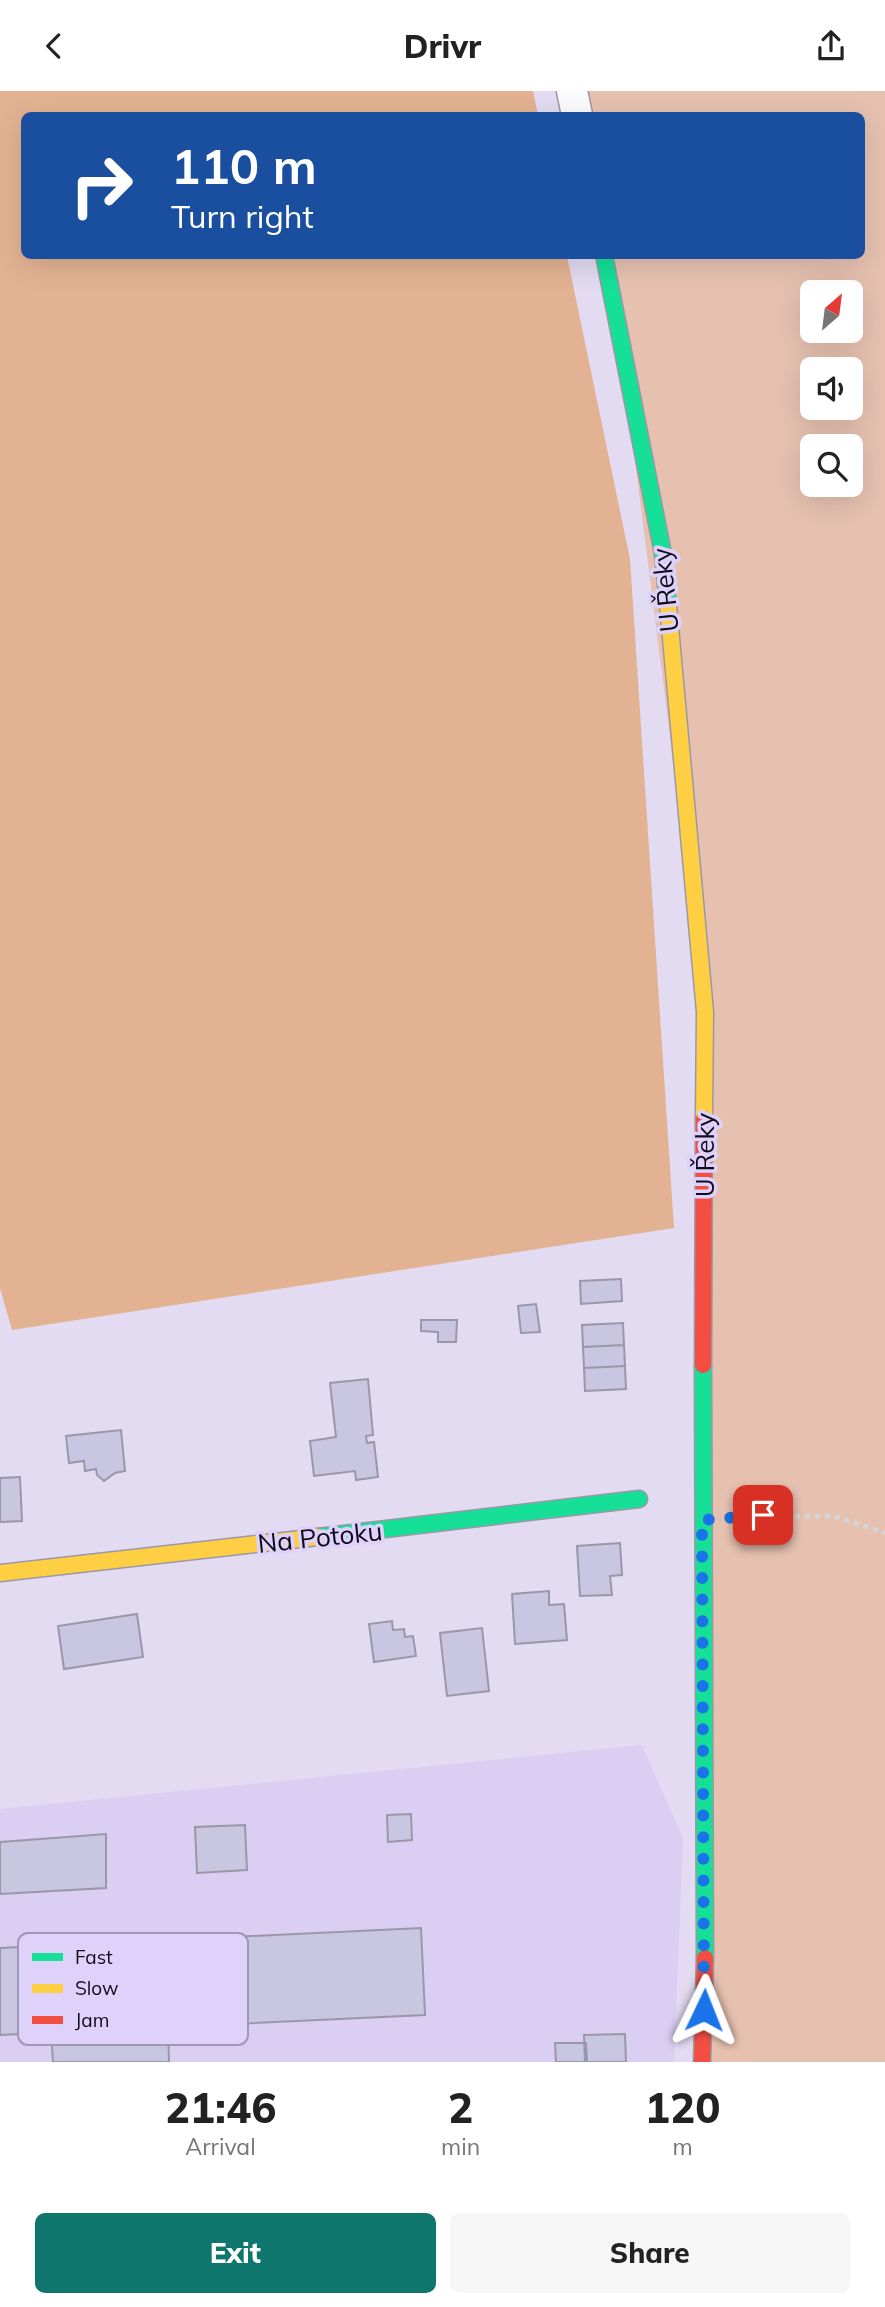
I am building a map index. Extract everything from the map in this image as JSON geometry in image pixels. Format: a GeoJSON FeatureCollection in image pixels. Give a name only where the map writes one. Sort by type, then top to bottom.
{"type":"FeatureCollection","features":[{"type":"Feature","properties":{"kind":"street"},"geometry":{"type":"LineString","coordinates":[[572,91],[576,112]]}},
{"type":"Feature","properties":{"kind":"street","name":"U Řeky"},"geometry":{"type":"LineString","coordinates":[[605,259],[663,554],[705,1012],[702,1520],[705,1958],[702,2062]]}},
{"type":"Feature","properties":{"kind":"street","name":"Na Potoku"},"geometry":{"type":"LineString","coordinates":[[0,1573],[639,1499]]}},
{"type":"Feature","properties":{"kind":"path"},"geometry":{"type":"LineString","coordinates":[[702,1520],[763,1515],[834,1516],[885,1533]]}},
{"type":"Feature","properties":{"kind":"shaded area"},"geometry":{"type":"Polygon","coordinates":[[[0,91],[533,91],[537,112],[21,112],[21,259],[568,259],[630,559],[674,1228],[12,1330],[0,1288],[0,91]]]}},
{"type":"Feature","properties":{"kind":"shaded area"},"geometry":{"type":"Polygon","coordinates":[[[580,91],[885,91],[885,2062],[703,2062],[705,1012],[609,259],[865,259],[865,112],[584,112],[580,91]]]}},
{"type":"Feature","properties":{"kind":"shaded area"},"geometry":{"type":"Polygon","coordinates":[[[642,1745],[683,1838],[674,2062],[0,2062],[0,1809],[642,1745]]]}},
{"type":"Feature","properties":{"kind":"building"},"geometry":{"type":"Polygon","coordinates":[[[621,1279],[622,1301],[581,1304],[580,1281],[621,1279]]]}},
{"type":"Feature","properties":{"kind":"building"},"geometry":{"type":"Polygon","coordinates":[[[536,1304],[540,1332],[521,1333],[518,1306],[536,1304]]]}},
{"type":"Feature","properties":{"kind":"building"},"geometry":{"type":"Polygon","coordinates":[[[421,1320],[457,1320],[456,1342],[438,1342],[438,1332],[421,1331],[421,1320]]]}},
{"type":"Feature","properties":{"kind":"building"},"geometry":{"type":"Polygon","coordinates":[[[623,1323],[624,1345],[583,1347],[582,1325],[623,1323]]]}},
{"type":"Feature","properties":{"kind":"building"},"geometry":{"type":"Polygon","coordinates":[[[624,1345],[625,1366],[584,1368],[583,1347],[624,1345]]]}},
{"type":"Feature","properties":{"kind":"building"},"geometry":{"type":"Polygon","coordinates":[[[625,1366],[626,1389],[585,1391],[584,1368],[625,1366]]]}},
{"type":"Feature","properties":{"kind":"building"},"geometry":{"type":"Polygon","coordinates":[[[368,1379],[373,1435],[366,1436],[367,1443],[374,1442],[378,1477],[356,1480],[355,1471],[314,1476],[310,1441],[336,1437],[330,1383],[368,1379]]]}},
{"type":"Feature","properties":{"kind":"building"},"geometry":{"type":"Polygon","coordinates":[[[121,1430],[125,1471],[115,1473],[104,1481],[97,1475],[96,1469],[85,1471],[84,1461],[69,1463],[66,1436],[121,1430]]]}},
{"type":"Feature","properties":{"kind":"building"},"geometry":{"type":"Polygon","coordinates":[[[20,1477],[22,1521],[0,1522],[0,1478],[20,1477]]]}},
{"type":"Feature","properties":{"kind":"building"},"geometry":{"type":"Polygon","coordinates":[[[620,1543],[622,1575],[610,1576],[612,1595],[580,1596],[577,1546],[620,1543]]]}},
{"type":"Feature","properties":{"kind":"building"},"geometry":{"type":"Polygon","coordinates":[[[549,1591],[549,1605],[564,1604],[567,1640],[515,1644],[512,1594],[549,1591]]]}},
{"type":"Feature","properties":{"kind":"building"},"geometry":{"type":"Polygon","coordinates":[[[137,1614],[143,1657],[64,1669],[58,1626],[137,1614]]]}},
{"type":"Feature","properties":{"kind":"building"},"geometry":{"type":"Polygon","coordinates":[[[392,1621],[393,1630],[404,1629],[405,1637],[413,1636],[416,1656],[374,1662],[369,1624],[392,1621]]]}},
{"type":"Feature","properties":{"kind":"building"},"geometry":{"type":"Polygon","coordinates":[[[482,1628],[489,1691],[447,1696],[440,1633],[482,1628]]]}},
{"type":"Feature","properties":{"kind":"building"},"geometry":{"type":"Polygon","coordinates":[[[411,1814],[412,1840],[388,1842],[387,1815],[411,1814]]]}},
{"type":"Feature","properties":{"kind":"building"},"geometry":{"type":"Polygon","coordinates":[[[245,1825],[247,1870],[197,1873],[195,1827],[245,1825]]]}},
{"type":"Feature","properties":{"kind":"building"},"geometry":{"type":"Polygon","coordinates":[[[106,1834],[106,1888],[0,1894],[0,1842],[106,1834]]]}},
{"type":"Feature","properties":{"kind":"building"},"geometry":{"type":"Polygon","coordinates":[[[421,1928],[425,2015],[248,2023],[248,1936],[421,1928]]]}},
{"type":"Feature","properties":{"kind":"building"},"geometry":{"type":"Polygon","coordinates":[[[18,1947],[18,2034],[0,2035],[0,1948],[18,1947]]]}},
{"type":"Feature","properties":{"kind":"building"},"geometry":{"type":"Polygon","coordinates":[[[625,2034],[626,2062],[585,2062],[584,2035],[625,2034]]]}},
{"type":"Feature","properties":{"kind":"building"},"geometry":{"type":"Polygon","coordinates":[[[555,2043],[586,2043],[587,2062],[556,2062],[555,2043]]]}},
{"type":"Feature","properties":{"kind":"building"},"geometry":{"type":"Polygon","coordinates":[[[52,2045],[169,2045],[169,2062],[53,2062],[52,2045]]]}},
{"type":"Feature","properties":{"kind":"traffic: fast"},"geometry":{"type":"LineString","coordinates":[[605,259],[663,554],[668,605]]}},
{"type":"Feature","properties":{"kind":"traffic: fast"},"geometry":{"type":"LineString","coordinates":[[703,1365],[705,1958]]}},
{"type":"Feature","properties":{"kind":"traffic: fast"},"geometry":{"type":"LineString","coordinates":[[318,1537],[639,1499]]}},
{"type":"Feature","properties":{"kind":"traffic: slow"},"geometry":{"type":"LineString","coordinates":[[668,605],[705,1012],[704,1119]]}},
{"type":"Feature","properties":{"kind":"traffic: slow"},"geometry":{"type":"LineString","coordinates":[[0,1573],[318,1537]]}},
{"type":"Feature","properties":{"kind":"traffic: jam"},"geometry":{"type":"LineString","coordinates":[[703,1365],[704,1119]]}},
{"type":"Feature","properties":{"kind":"traffic: jam"},"geometry":{"type":"LineString","coordinates":[[702,2062],[705,1958]]}},
{"type":"Feature","properties":{"kind":"route"},"geometry":{"type":"LineString","coordinates":[[704,2010],[702,1520],[763,1515]]}}]}
